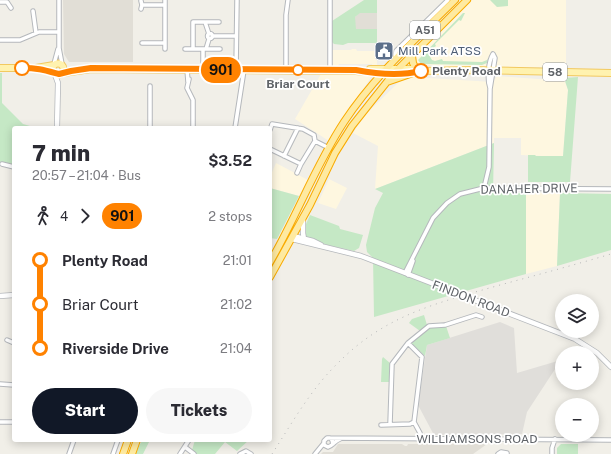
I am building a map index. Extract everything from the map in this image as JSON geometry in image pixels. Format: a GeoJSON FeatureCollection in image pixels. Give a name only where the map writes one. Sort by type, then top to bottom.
{"type":"FeatureCollection","features":[{"type":"Feature","properties":{"kind":"highway","name":"A51"},"geometry":{"type":"LineString","coordinates":[[272,258],[329,148],[345,121],[384,71],[455,0]]}},
{"type":"Feature","properties":{"kind":"highway","name":"A51"},"geometry":{"type":"LineString","coordinates":[[272,275],[293,238],[346,135],[394,73],[467,0]]}},
{"type":"Feature","properties":{"kind":"highway"},"geometry":{"type":"LineString","coordinates":[[387,82],[418,70],[413,63],[412,56]]}},
{"type":"Feature","properties":{"kind":"highway","name":"FINDON ROAD"},"geometry":{"type":"LineString","coordinates":[[285,235],[293,238]]}},
{"type":"Feature","properties":{"kind":"highway"},"geometry":{"type":"LineString","coordinates":[[123,454],[127,442]]}},
{"type":"Feature","properties":{"kind":"highway"},"geometry":{"type":"LineString","coordinates":[[132,454],[136,442]]}},
{"type":"Feature","properties":{"kind":"main road","name":"58"},"geometry":{"type":"LineString","coordinates":[[0,68],[54,68],[59,63],[91,68],[356,70],[384,71],[394,73],[418,70]]}},
{"type":"Feature","properties":{"kind":"main road"},"geometry":{"type":"LineString","coordinates":[[62,73],[64,68],[63,64]]}},
{"type":"Feature","properties":{"kind":"main road","name":"58"},"geometry":{"type":"LineString","coordinates":[[54,68],[59,74],[91,68]]}},
{"type":"Feature","properties":{"kind":"main road","name":"58"},"geometry":{"type":"LineString","coordinates":[[384,71],[399,68],[418,70],[611,73]]}},
{"type":"Feature","properties":{"kind":"street"},"geometry":{"type":"LineString","coordinates":[[59,0],[58,32],[59,48],[63,64]]}},
{"type":"Feature","properties":{"kind":"street"},"geometry":{"type":"LineString","coordinates":[[165,0],[165,49]]}},
{"type":"Feature","properties":{"kind":"street"},"geometry":{"type":"LineString","coordinates":[[286,70],[286,15],[288,0]]}},
{"type":"Feature","properties":{"kind":"street"},"geometry":{"type":"LineString","coordinates":[[330,0],[330,70]]}},
{"type":"Feature","properties":{"kind":"street"},"geometry":{"type":"LineString","coordinates":[[394,61],[396,52],[448,0]]}},
{"type":"Feature","properties":{"kind":"street"},"geometry":{"type":"LineString","coordinates":[[236,1],[236,70]]}},
{"type":"Feature","properties":{"kind":"street"},"geometry":{"type":"LineString","coordinates":[[0,2],[7,2],[11,8]]}},
{"type":"Feature","properties":{"kind":"street"},"geometry":{"type":"LineString","coordinates":[[141,5],[165,5]]}},
{"type":"Feature","properties":{"kind":"street"},"geometry":{"type":"LineString","coordinates":[[33,11],[36,33]]}},
{"type":"Feature","properties":{"kind":"street"},"geometry":{"type":"LineString","coordinates":[[428,20],[438,17]]}},
{"type":"Feature","properties":{"kind":"street"},"geometry":{"type":"LineString","coordinates":[[192,49],[193,23],[195,21],[219,22]]}},
{"type":"Feature","properties":{"kind":"street"},"geometry":{"type":"LineString","coordinates":[[203,62],[208,39],[211,39],[206,22]]}},
{"type":"Feature","properties":{"kind":"street"},"geometry":{"type":"LineString","coordinates":[[0,40],[20,40],[36,33],[58,32]]}},
{"type":"Feature","properties":{"kind":"street"},"geometry":{"type":"LineString","coordinates":[[211,35],[236,36]]}},
{"type":"Feature","properties":{"kind":"street"},"geometry":{"type":"LineString","coordinates":[[142,43],[165,43]]}},
{"type":"Feature","properties":{"kind":"street"},"geometry":{"type":"LineString","coordinates":[[59,48],[54,68],[58,83],[59,126]]}},
{"type":"Feature","properties":{"kind":"street"},"geometry":{"type":"LineString","coordinates":[[185,49],[220,49]]}},
{"type":"Feature","properties":{"kind":"street"},"geometry":{"type":"LineString","coordinates":[[187,69],[187,89],[193,100],[193,126]]}},
{"type":"Feature","properties":{"kind":"street"},"geometry":{"type":"LineString","coordinates":[[235,126],[244,70]]}},
{"type":"Feature","properties":{"kind":"street"},"geometry":{"type":"LineString","coordinates":[[484,188],[489,167],[490,88],[488,83],[491,70]]}},
{"type":"Feature","properties":{"kind":"street"},"geometry":{"type":"LineString","coordinates":[[58,83],[62,73]]}},
{"type":"Feature","properties":{"kind":"street"},"geometry":{"type":"LineString","coordinates":[[150,86],[150,126]]}},
{"type":"Feature","properties":{"kind":"street"},"geometry":{"type":"LineString","coordinates":[[271,126],[272,124],[303,129],[314,136],[315,141],[329,148]]}},
{"type":"Feature","properties":{"kind":"street"},"geometry":{"type":"LineString","coordinates":[[284,156],[298,128]]}},
{"type":"Feature","properties":{"kind":"street"},"geometry":{"type":"LineString","coordinates":[[297,173],[315,141]]}},
{"type":"Feature","properties":{"kind":"street"},"geometry":{"type":"LineString","coordinates":[[272,150],[302,164]]}},
{"type":"Feature","properties":{"kind":"street"},"geometry":{"type":"LineString","coordinates":[[2,164],[12,167]]}},
{"type":"Feature","properties":{"kind":"street","name":"DANAHER DRIVE"},"geometry":{"type":"LineString","coordinates":[[407,274],[433,218],[447,203],[460,194],[484,188],[611,189]]}},
{"type":"Feature","properties":{"kind":"street"},"geometry":{"type":"LineString","coordinates":[[303,218],[304,239]]}},
{"type":"Feature","properties":{"kind":"street","name":"FINDON ROAD"},"geometry":{"type":"LineString","coordinates":[[293,238],[304,239],[322,246]]}},
{"type":"Feature","properties":{"kind":"street","name":"FINDON ROAD"},"geometry":{"type":"LineString","coordinates":[[293,238],[310,245],[322,246],[361,256],[567,336],[597,353],[611,367]]}},
{"type":"Feature","properties":{"kind":"street"},"geometry":{"type":"LineString","coordinates":[[0,296],[12,295]]}},
{"type":"Feature","properties":{"kind":"street"},"geometry":{"type":"LineString","coordinates":[[390,424],[392,364],[408,343],[429,326],[445,325],[476,316],[482,317]]}},
{"type":"Feature","properties":{"kind":"street"},"geometry":{"type":"LineString","coordinates":[[7,340],[12,342]]}},
{"type":"Feature","properties":{"kind":"street"},"geometry":{"type":"LineString","coordinates":[[408,343],[422,357],[414,422],[422,439]]}},
{"type":"Feature","properties":{"kind":"street"},"geometry":{"type":"LineString","coordinates":[[0,384],[12,384]]}},
{"type":"Feature","properties":{"kind":"street"},"geometry":{"type":"LineString","coordinates":[[1,421],[12,422]]}},
{"type":"Feature","properties":{"kind":"street","name":"WILLIAMSONS ROAD"},"geometry":{"type":"LineString","coordinates":[[381,425],[410,424],[414,422]]}},
{"type":"Feature","properties":{"kind":"street"},"geometry":{"type":"LineString","coordinates":[[329,438],[332,440],[333,444],[330,447],[316,453],[324,443],[325,439],[329,438]]}},
{"type":"Feature","properties":{"kind":"street","name":"WILLIAMSONS ROAD"},"geometry":{"type":"LineString","coordinates":[[329,438],[555,439]]}},
{"type":"Feature","properties":{"kind":"street","name":"WILLIAMSONS ROAD"},"geometry":{"type":"LineString","coordinates":[[333,444],[336,440],[343,439]]}},
{"type":"Feature","properties":{"kind":"street"},"geometry":{"type":"LineString","coordinates":[[548,439],[552,448]]}},
{"type":"Feature","properties":{"kind":"street"},"geometry":{"type":"LineString","coordinates":[[552,454],[555,439]]}},
{"type":"Feature","properties":{"kind":"street","name":"WILLIAMSONS ROAD"},"geometry":{"type":"LineString","coordinates":[[599,440],[611,440]]}},
{"type":"Feature","properties":{"kind":"street"},"geometry":{"type":"LineString","coordinates":[[69,454],[73,442]]}},
{"type":"Feature","properties":{"kind":"street"},"geometry":{"type":"LineString","coordinates":[[113,454],[117,442]]}},
{"type":"Feature","properties":{"kind":"street"},"geometry":{"type":"LineString","coordinates":[[180,454],[188,442]]}},
{"type":"Feature","properties":{"kind":"street"},"geometry":{"type":"LineString","coordinates":[[324,443],[325,446],[328,447]]}},
{"type":"Feature","properties":{"kind":"street"},"geometry":{"type":"LineString","coordinates":[[185,447],[194,454]]}},
{"type":"Feature","properties":{"kind":"street"},"geometry":{"type":"LineString","coordinates":[[240,454],[246,451],[251,454]]}},
{"type":"Feature","properties":{"kind":"street"},"geometry":{"type":"LineString","coordinates":[[498,454],[501,452],[507,454]]}},
{"type":"Feature","properties":{"kind":"shaded area"},"geometry":{"type":"Polygon","coordinates":[[[63,0],[133,0],[133,62],[69,62],[64,54],[63,0]]]}},
{"type":"Feature","properties":{"kind":"shaded area"},"geometry":{"type":"Polygon","coordinates":[[[472,0],[566,0],[566,67],[417,66],[416,56],[472,0]]]}},
{"type":"Feature","properties":{"kind":"shaded area"},"geometry":{"type":"Polygon","coordinates":[[[359,13],[377,13],[377,29],[355,29],[355,17],[359,13]]]}},
{"type":"Feature","properties":{"kind":"shaded area"},"geometry":{"type":"Polygon","coordinates":[[[356,49],[357,51],[377,51],[377,67],[372,68],[372,64],[339,64],[337,68],[332,68],[332,50],[356,49]]]}},
{"type":"Feature","properties":{"kind":"shaded area"},"geometry":{"type":"Polygon","coordinates":[[[321,74],[373,74],[329,141],[295,119],[321,74]]]}},
{"type":"Feature","properties":{"kind":"shaded area"},"geometry":{"type":"Polygon","coordinates":[[[497,76],[551,80],[564,78],[568,90],[563,157],[521,155],[521,138],[494,138],[494,143],[375,189],[378,146],[353,133],[365,115],[399,82],[411,77],[493,82],[497,76]]]}},
{"type":"Feature","properties":{"kind":"shaded area"},"geometry":{"type":"Polygon","coordinates":[[[276,163],[308,180],[299,196],[272,189],[272,172],[276,163]]]}},
{"type":"Feature","properties":{"kind":"shaded area"},"geometry":{"type":"Polygon","coordinates":[[[329,179],[347,188],[336,209],[318,203],[329,179]]]}},
{"type":"Feature","properties":{"kind":"shaded area"},"geometry":{"type":"Polygon","coordinates":[[[526,193],[560,193],[557,266],[526,274],[526,193]]]}},
{"type":"Feature","properties":{"kind":"shaded area"},"geometry":{"type":"Polygon","coordinates":[[[500,322],[514,328],[517,373],[555,362],[555,369],[527,412],[522,434],[434,435],[418,405],[427,345],[500,322]]]}},
{"type":"Feature","properties":{"kind":"shaded area"},"geometry":{"type":"Polygon","coordinates":[[[338,444],[402,444],[407,446],[408,444],[487,444],[473,454],[321,454],[323,452],[333,452],[338,444]]]}},
{"type":"Feature","properties":{"kind":"green space"},"geometry":{"type":"Polygon","coordinates":[[[364,0],[377,0],[377,13],[360,13],[355,17],[356,29],[377,29],[377,45],[376,43],[348,43],[343,45],[334,44],[332,42],[332,21],[364,0]]]}},
{"type":"Feature","properties":{"kind":"green space"},"geometry":{"type":"Polygon","coordinates":[[[490,0],[508,0],[508,6],[497,7],[490,0]]]}},
{"type":"Feature","properties":{"kind":"green space"},"geometry":{"type":"Polygon","coordinates":[[[463,13],[465,13],[461,21],[459,20],[435,44],[436,46],[429,51],[429,55],[432,60],[435,61],[442,59],[443,61],[482,62],[488,58],[487,63],[482,65],[421,64],[418,60],[463,13]]]}},
{"type":"Feature","properties":{"kind":"green space"},"geometry":{"type":"Polygon","coordinates":[[[0,73],[2,73],[2,103],[23,124],[30,126],[12,126],[12,165],[0,162],[0,73]]]}},
{"type":"Feature","properties":{"kind":"green space"},"geometry":{"type":"Polygon","coordinates":[[[578,77],[570,182],[528,182],[528,155],[563,156],[568,90],[564,78],[578,77]]]}},
{"type":"Feature","properties":{"kind":"green space"},"geometry":{"type":"Polygon","coordinates":[[[494,143],[493,193],[526,193],[526,274],[374,317],[373,258],[367,252],[366,245],[375,208],[383,193],[375,189],[494,143]]]}},
{"type":"Feature","properties":{"kind":"green space"},"geometry":{"type":"Polygon","coordinates":[[[272,189],[299,196],[277,239],[272,238],[272,189]]]}},
{"type":"Feature","properties":{"kind":"green space"},"geometry":{"type":"Polygon","coordinates":[[[560,193],[611,194],[611,250],[557,266],[560,193]]]}},
{"type":"Feature","properties":{"kind":"green space"},"geometry":{"type":"Polygon","coordinates":[[[310,215],[339,226],[340,229],[363,235],[359,248],[354,251],[327,245],[306,237],[306,223],[310,215]]]}},
{"type":"Feature","properties":{"kind":"green space"},"geometry":{"type":"Polygon","coordinates":[[[424,315],[427,325],[420,331],[409,323],[412,319],[424,315]]]}},
{"type":"Feature","properties":{"kind":"green space"},"geometry":{"type":"Polygon","coordinates":[[[446,326],[450,338],[427,345],[425,356],[411,343],[430,328],[446,326]]]}},
{"type":"Feature","properties":{"kind":"green space"},"geometry":{"type":"Polygon","coordinates":[[[383,357],[390,363],[389,382],[381,382],[383,357]]]}},
{"type":"Feature","properties":{"kind":"green space"},"geometry":{"type":"Polygon","coordinates":[[[141,442],[149,442],[143,454],[135,454],[141,442]]]}},
{"type":"Feature","properties":{"kind":"green space"},"geometry":{"type":"Polygon","coordinates":[[[194,442],[225,442],[215,454],[196,454],[192,450],[194,442]]]}},
{"type":"Feature","properties":{"kind":"green space"},"geometry":{"type":"Polygon","coordinates":[[[225,442],[247,442],[237,451],[225,442]]]}},
{"type":"Feature","properties":{"kind":"green space"},"geometry":{"type":"Polygon","coordinates":[[[561,444],[578,444],[578,454],[557,454],[557,448],[561,444]]]}},
{"type":"Feature","properties":{"kind":"railway"},"geometry":{"type":"LineString","coordinates":[[272,454],[302,407],[328,373],[356,347],[374,333],[393,322],[433,305],[611,254]]}},
{"type":"Feature","properties":{"kind":"bus line","name":"901"},"geometry":{"type":"LineString","coordinates":[[22,68],[36,68],[59,74],[91,68],[356,70],[373,73],[412,73],[421,71]]}},
{"type":"Feature","properties":{"kind":"place","name":"Mill Park ATSS"},"geometry":{"type":"Point","coordinates":[384,51]}},
{"type":"Feature","properties":{"kind":"place","name":"Briar Court"},"geometry":{"type":"Point","coordinates":[298,70]}},
{"type":"Feature","properties":{"kind":"place","name":"Plenty Road"},"geometry":{"type":"Point","coordinates":[421,71]}}]}
